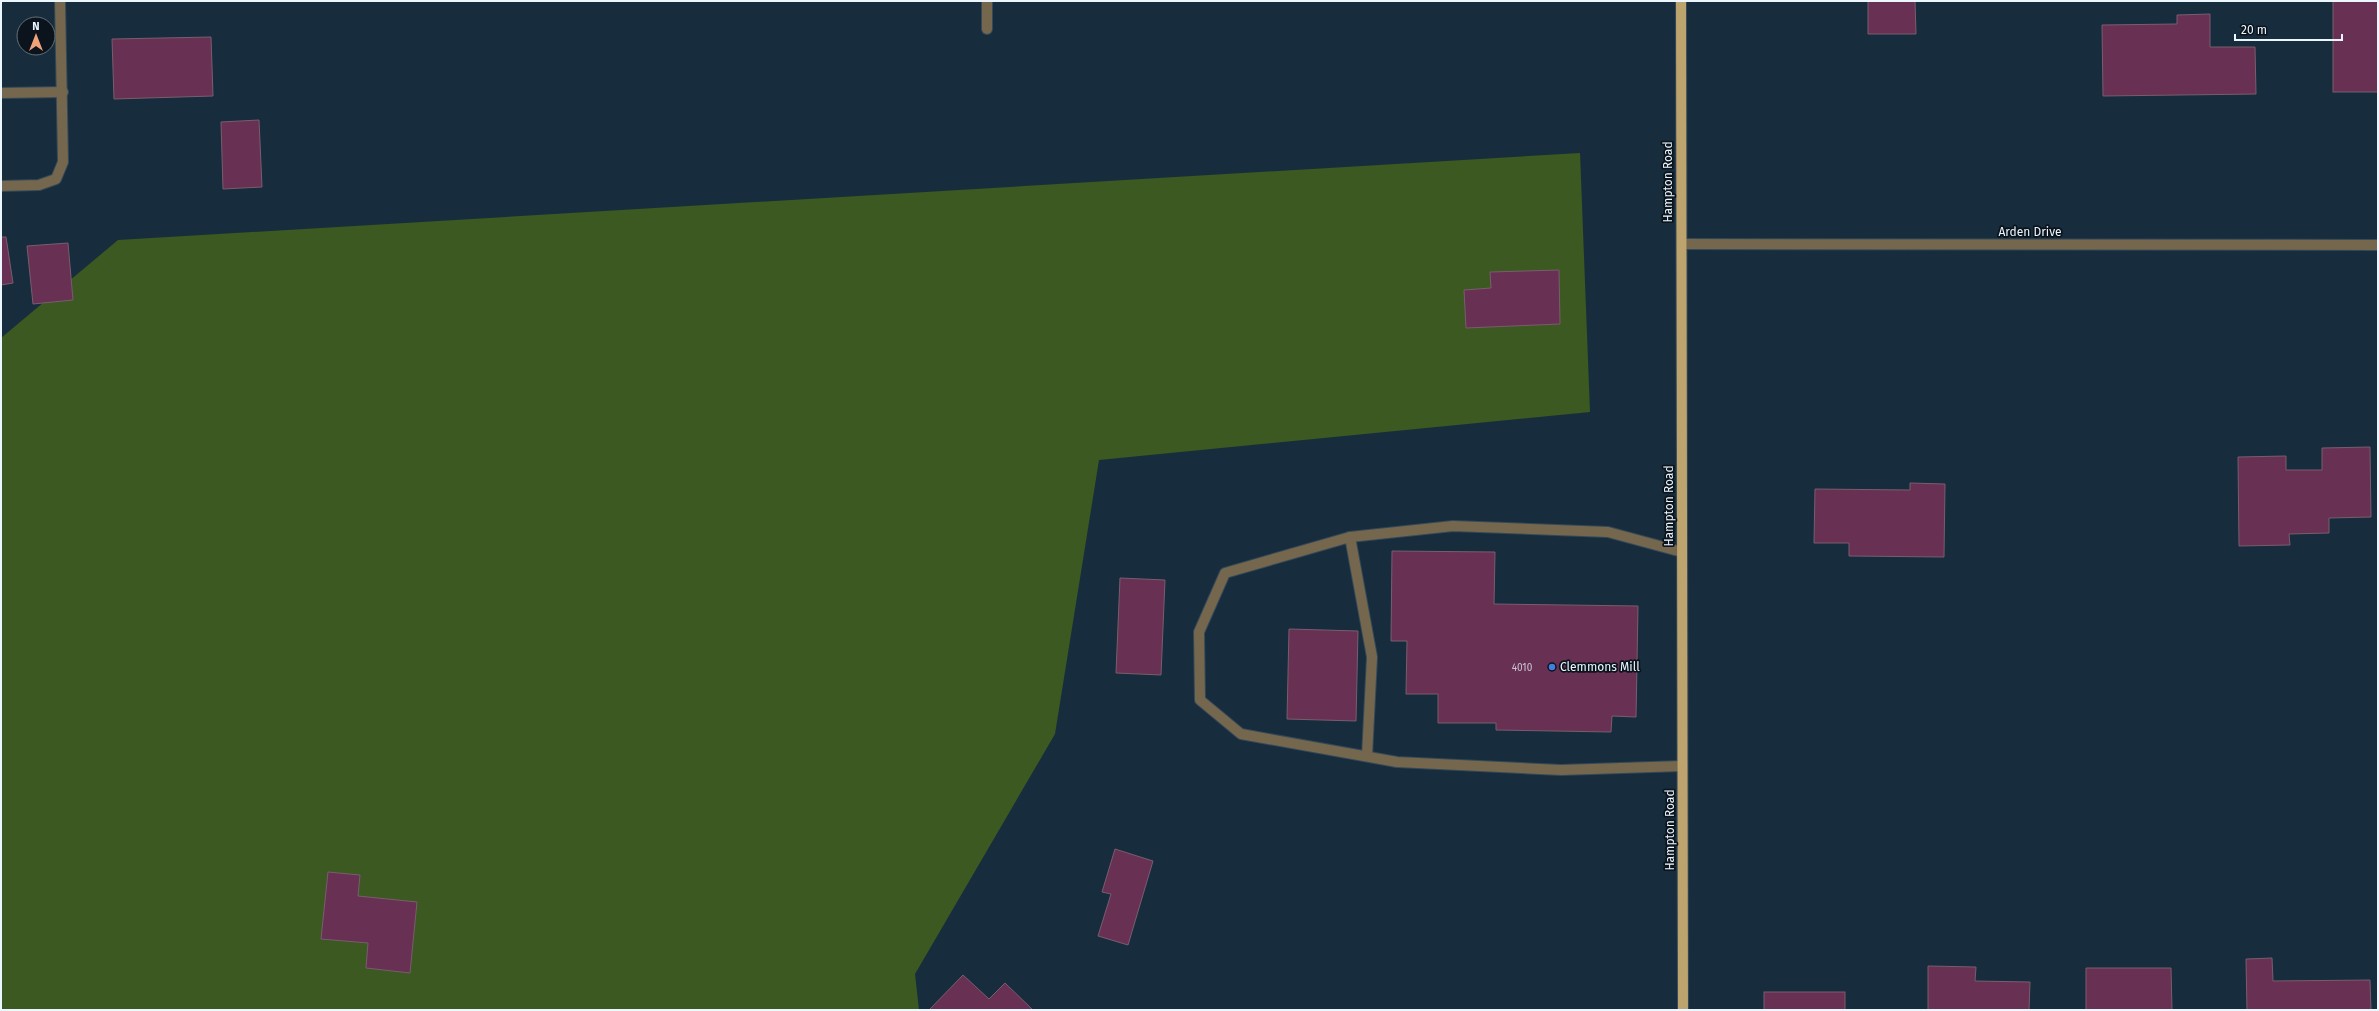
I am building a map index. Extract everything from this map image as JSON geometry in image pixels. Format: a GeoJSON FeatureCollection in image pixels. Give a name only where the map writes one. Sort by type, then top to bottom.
{"type":"FeatureCollection","features":[{"type":"Feature","properties":{"kind":"main road","name":"Hampton Road"},"geometry":{"type":"LineString","coordinates":[[1681,1],[1683,1010]]}},
{"type":"Feature","properties":{"kind":"street"},"geometry":{"type":"LineString","coordinates":[[1,186],[39,185],[56,179],[63,162],[63,92],[60,1]]}},
{"type":"Feature","properties":{"kind":"street"},"geometry":{"type":"LineString","coordinates":[[987,1],[987,29]]}},
{"type":"Feature","properties":{"kind":"street"},"geometry":{"type":"LineString","coordinates":[[1,93],[63,92]]}},
{"type":"Feature","properties":{"kind":"street","name":"Arden Drive"},"geometry":{"type":"LineString","coordinates":[[1682,244],[2378,245]]}},
{"type":"Feature","properties":{"kind":"street"},"geometry":{"type":"LineString","coordinates":[[1682,552],[1608,532],[1452,526],[1350,537],[1224,573],[1199,632],[1200,700],[1240,734],[1397,762],[1561,770],[1682,766]]}},
{"type":"Feature","properties":{"kind":"street"},"geometry":{"type":"LineString","coordinates":[[1350,537],[1372,657],[1367,756]]}},
{"type":"Feature","properties":{"kind":"green space"},"geometry":{"type":"Polygon","coordinates":[[[1580,153],[1590,412],[1099,460],[1055,734],[915,974],[919,1010],[1,1010],[1,338],[118,240],[1580,153]]]}},
{"type":"Feature","properties":{"kind":"building"},"geometry":{"type":"Polygon","coordinates":[[[1868,1],[1915,1],[1916,34],[1868,34],[1868,1]]]}},
{"type":"Feature","properties":{"kind":"building"},"geometry":{"type":"Polygon","coordinates":[[[2333,1],[2378,1],[2378,92],[2333,92],[2333,1]]]}},
{"type":"Feature","properties":{"kind":"building"},"geometry":{"type":"Polygon","coordinates":[[[2210,14],[2210,47],[2255,47],[2256,94],[2103,96],[2102,25],[2177,24],[2177,15],[2210,14]]]}},
{"type":"Feature","properties":{"kind":"building"},"geometry":{"type":"Polygon","coordinates":[[[211,37],[213,96],[114,99],[112,39],[211,37]]]}},
{"type":"Feature","properties":{"kind":"building"},"geometry":{"type":"Polygon","coordinates":[[[259,120],[262,187],[223,189],[221,122],[259,120]]]}},
{"type":"Feature","properties":{"kind":"building"},"geometry":{"type":"Polygon","coordinates":[[[1,237],[6,237],[13,283],[1,285],[1,237]]]}},
{"type":"Feature","properties":{"kind":"building"},"geometry":{"type":"Polygon","coordinates":[[[68,243],[73,300],[33,304],[27,246],[68,243]]]}},
{"type":"Feature","properties":{"kind":"building"},"geometry":{"type":"Polygon","coordinates":[[[1559,270],[1560,324],[1466,328],[1464,290],[1491,288],[1490,272],[1559,270]]]}},
{"type":"Feature","properties":{"kind":"building"},"geometry":{"type":"Polygon","coordinates":[[[2370,447],[2371,517],[2329,518],[2329,533],[2289,534],[2290,545],[2239,546],[2238,457],[2286,456],[2286,470],[2322,470],[2322,448],[2370,447]]]}},
{"type":"Feature","properties":{"kind":"building"},"geometry":{"type":"Polygon","coordinates":[[[1910,483],[1945,484],[1944,557],[1849,556],[1849,543],[1814,543],[1815,489],[1910,490],[1910,483]]]}},
{"type":"Feature","properties":{"kind":"building"},"geometry":{"type":"Polygon","coordinates":[[[1392,551],[1495,552],[1494,604],[1638,606],[1636,717],[1612,716],[1611,732],[1496,730],[1496,723],[1438,723],[1438,694],[1406,694],[1407,641],[1391,641],[1392,551]]]}},
{"type":"Feature","properties":{"kind":"building"},"geometry":{"type":"Polygon","coordinates":[[[1120,578],[1165,580],[1161,675],[1116,673],[1120,578]]]}},
{"type":"Feature","properties":{"kind":"building"},"geometry":{"type":"Polygon","coordinates":[[[1289,629],[1358,631],[1356,721],[1287,719],[1289,629]]]}},
{"type":"Feature","properties":{"kind":"building"},"geometry":{"type":"Polygon","coordinates":[[[1115,849],[1153,861],[1128,945],[1098,936],[1111,894],[1102,892],[1115,849]]]}},
{"type":"Feature","properties":{"kind":"building"},"geometry":{"type":"Polygon","coordinates":[[[328,872],[360,875],[358,896],[417,902],[410,973],[366,968],[368,943],[321,939],[328,872]]]}},
{"type":"Feature","properties":{"kind":"building"},"geometry":{"type":"Polygon","coordinates":[[[2272,958],[2273,981],[2370,980],[2371,1010],[2247,1010],[2246,959],[2272,958]]]}},
{"type":"Feature","properties":{"kind":"building"},"geometry":{"type":"Polygon","coordinates":[[[1928,966],[1976,967],[1975,981],[2030,982],[2029,1010],[1928,1010],[1928,966]]]}},
{"type":"Feature","properties":{"kind":"building"},"geometry":{"type":"Polygon","coordinates":[[[2086,968],[2171,968],[2172,1010],[2086,1010],[2086,968]]]}},
{"type":"Feature","properties":{"kind":"building"},"geometry":{"type":"Polygon","coordinates":[[[963,975],[989,999],[1005,983],[1033,1010],[929,1010],[963,975]]]}},
{"type":"Feature","properties":{"kind":"building"},"geometry":{"type":"Polygon","coordinates":[[[1764,992],[1845,992],[1845,1010],[1764,1010],[1764,992]]]}},
{"type":"Feature","properties":{"kind":"place","name":"Clemmons Mill"},"geometry":{"type":"Point","coordinates":[1552,667]}}]}
